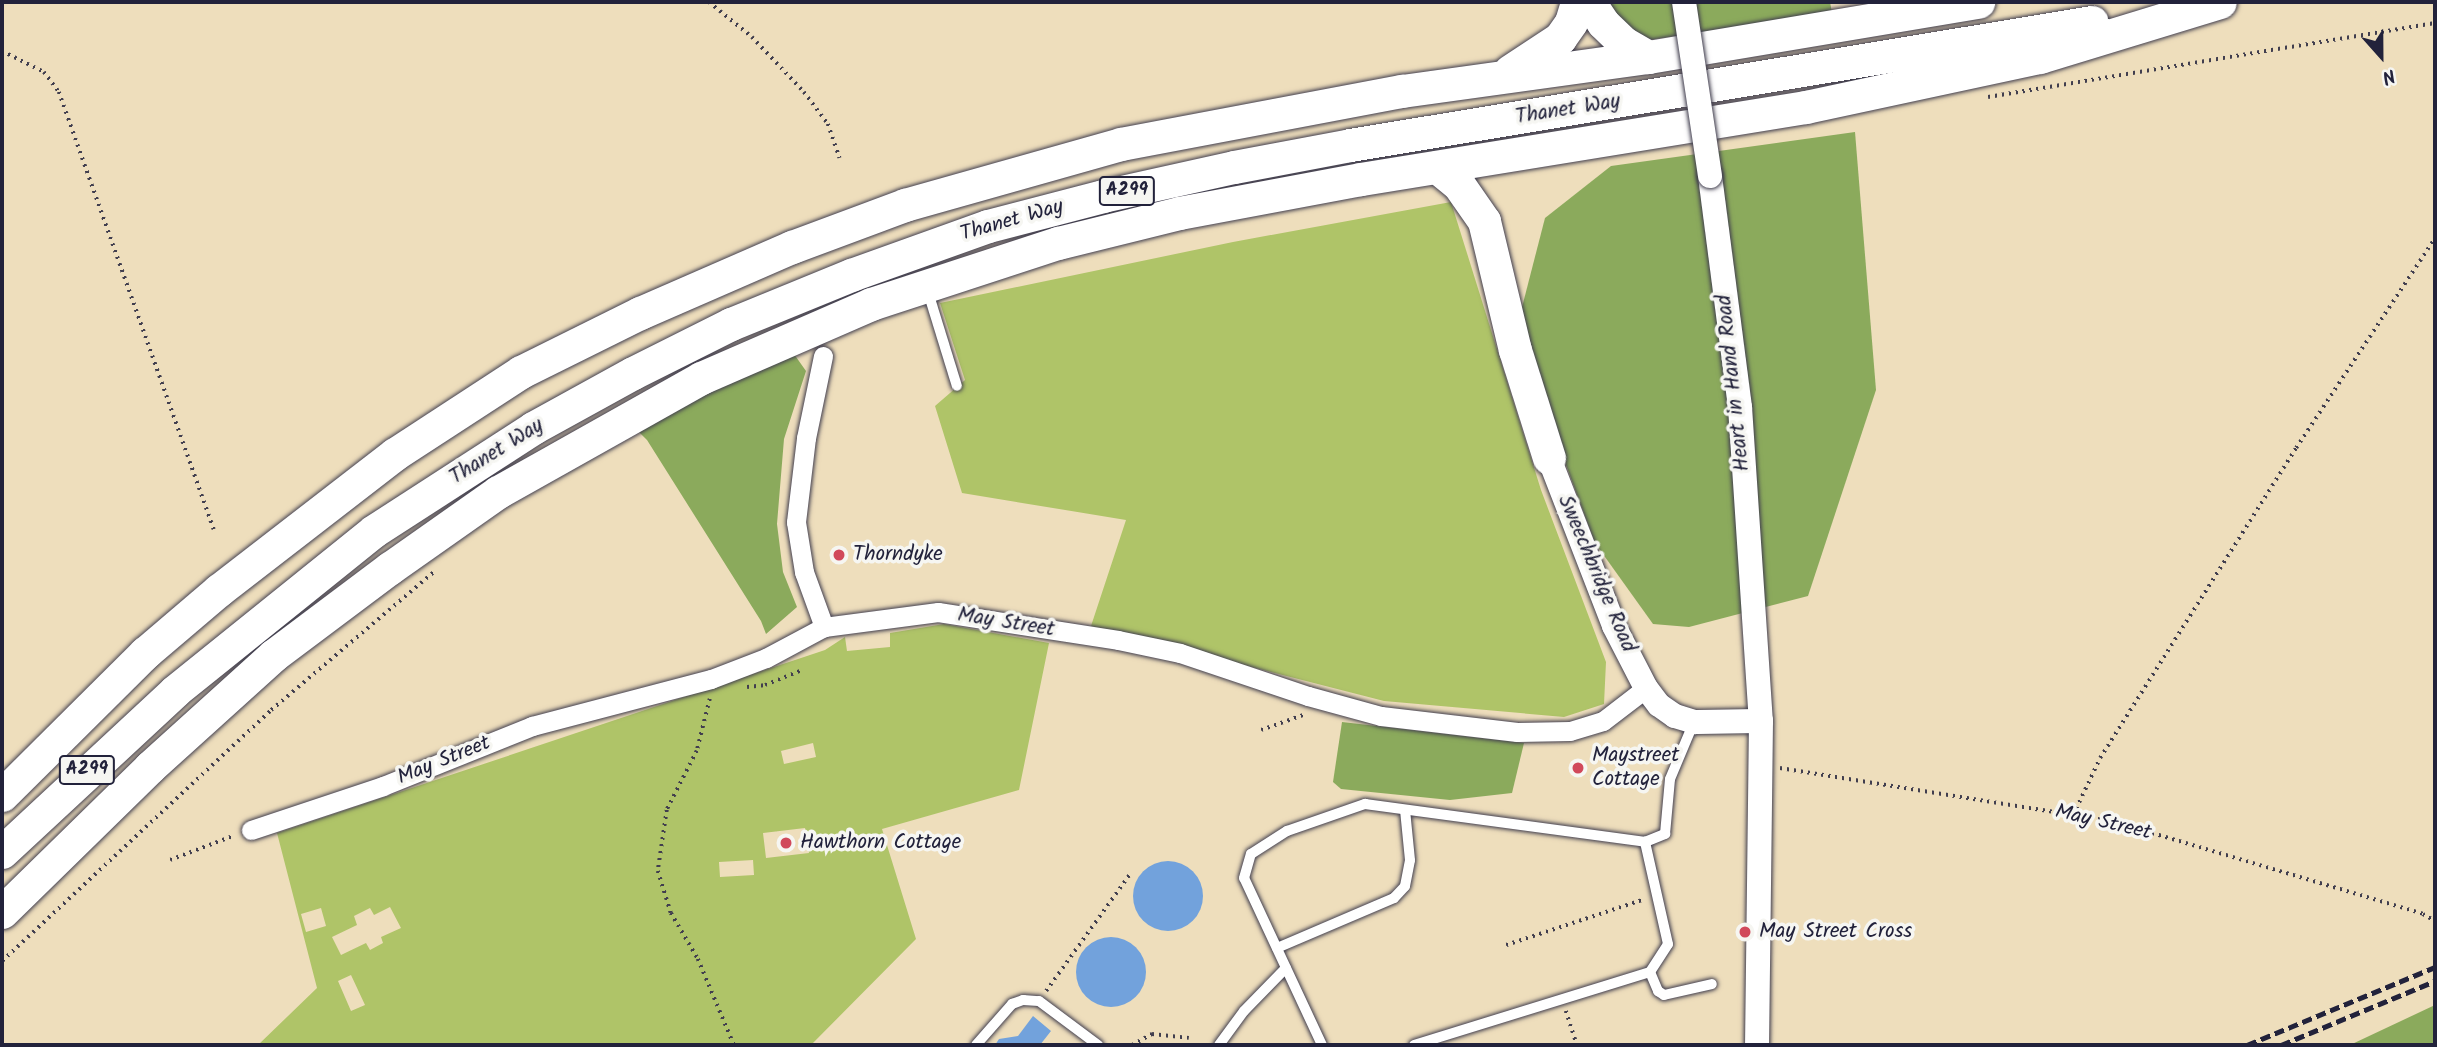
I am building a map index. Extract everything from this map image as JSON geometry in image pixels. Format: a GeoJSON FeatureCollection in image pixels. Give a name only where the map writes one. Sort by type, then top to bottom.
{"type":"FeatureCollection","features":[{"type":"Feature","properties":{"kind":"highway"},"geometry":{"type":"LineString","coordinates":[[1499,78],[1560,38],[1571,22],[1577,2]]}},
{"type":"Feature","properties":{"kind":"highway"},"geometry":{"type":"LineString","coordinates":[[1588,2],[1603,23],[1623,43],[1648,57]]}},
{"type":"Feature","properties":{"kind":"highway","name":"Thanet Way"},"geometry":{"type":"LineString","coordinates":[[2,795],[145,653],[219,590],[384,462],[521,372],[640,313],[792,247],[905,205],[1024,169],[1121,144],[1402,91],[1648,57],[1978,2]]}},
{"type":"Feature","properties":{"kind":"highway","name":"Thanet Way"},"geometry":{"type":"LineString","coordinates":[[2,852],[175,691],[374,531],[533,428],[633,373],[731,324],[851,275],[988,226],[1103,196],[1247,165],[1350,145],[2063,28],[2197,2]]}},
{"type":"Feature","properties":{"kind":"highway"},"geometry":{"type":"LineString","coordinates":[[2,912],[150,767],[274,655],[498,492],[701,378],[860,309],[925,285],[1058,243],[1179,213],[1437,167],[1806,107],[2014,63],[2220,2]]}},
{"type":"Feature","properties":{"kind":"highway"},"geometry":{"type":"LineString","coordinates":[[1484,221],[1496,176],[1512,155]]}},
{"type":"Feature","properties":{"kind":"highway"},"geometry":{"type":"LineString","coordinates":[[1437,167],[1459,185],[1484,221],[1515,349],[1549,458]]}},
{"type":"Feature","properties":{"kind":"street","name":"Heart in Hand Road"},"geometry":{"type":"LineString","coordinates":[[1684,2],[1740,407],[1761,721],[1760,766]]}},
{"type":"Feature","properties":{"kind":"street"},"geometry":{"type":"LineString","coordinates":[[823,356],[806,438],[796,522],[804,572],[824,627]]}},
{"type":"Feature","properties":{"kind":"street","name":"Sweechbridge Road"},"geometry":{"type":"LineString","coordinates":[[1549,458],[1614,626],[1646,688]]}},
{"type":"Feature","properties":{"kind":"street","name":"May Street"},"geometry":{"type":"LineString","coordinates":[[251,830],[383,786],[532,726],[711,679],[766,658],[824,627],[938,612],[1118,640],[1180,653],[1381,716],[1517,732],[1570,731],[1603,721],[1646,688]]}},
{"type":"Feature","properties":{"kind":"street"},"geometry":{"type":"LineString","coordinates":[[1646,688],[1659,705],[1675,716],[1695,722],[1761,721]]}},
{"type":"Feature","properties":{"kind":"street"},"geometry":{"type":"LineString","coordinates":[[1757,1045],[1760,766]]}},
{"type":"Feature","properties":{"kind":"lane"},"geometry":{"type":"LineString","coordinates":[[925,285],[957,386]]}},
{"type":"Feature","properties":{"kind":"lane"},"geometry":{"type":"LineString","coordinates":[[1322,1045],[1244,878],[1251,854],[1287,831],[1365,804],[1645,842],[1665,834],[1670,779],[1695,722]]}},
{"type":"Feature","properties":{"kind":"lane"},"geometry":{"type":"LineString","coordinates":[[1277,948],[1394,898],[1405,886],[1410,860],[1405,810]]}},
{"type":"Feature","properties":{"kind":"lane"},"geometry":{"type":"LineString","coordinates":[[1413,1045],[1650,972],[1668,944],[1645,842]]}},
{"type":"Feature","properties":{"kind":"lane"},"geometry":{"type":"LineString","coordinates":[[1219,1045],[1244,1010],[1286,968]]}},
{"type":"Feature","properties":{"kind":"lane"},"geometry":{"type":"LineString","coordinates":[[1650,972],[1658,991],[1664,995],[1712,985]]}},
{"type":"Feature","properties":{"kind":"lane"},"geometry":{"type":"LineString","coordinates":[[976,1045],[1012,1004],[1023,1000],[1039,1001],[1098,1045]]}},
{"type":"Feature","properties":{"kind":"path"},"geometry":{"type":"LineString","coordinates":[[709,2],[752,37],[804,92],[828,124],[840,158]]}},
{"type":"Feature","properties":{"kind":"path"},"geometry":{"type":"LineString","coordinates":[[2,51],[44,72],[59,92],[214,529]]}},
{"type":"Feature","properties":{"kind":"path"},"geometry":{"type":"LineString","coordinates":[[2073,815],[2101,758],[2296,448],[2435,238]]}},
{"type":"Feature","properties":{"kind":"path"},"geometry":{"type":"LineString","coordinates":[[2,961],[271,710],[438,568]]}},
{"type":"Feature","properties":{"kind":"path"},"geometry":{"type":"LineString","coordinates":[[711,679],[709,705],[697,751],[667,810],[659,871],[671,913],[698,959],[734,1045]]}},
{"type":"Feature","properties":{"kind":"path"},"geometry":{"type":"LineString","coordinates":[[1261,730],[1342,705]]}},
{"type":"Feature","properties":{"kind":"path","name":"May Street"},"geometry":{"type":"LineString","coordinates":[[1760,766],[2125,825],[2423,914],[2435,921]]}},
{"type":"Feature","properties":{"kind":"path"},"geometry":{"type":"LineString","coordinates":[[170,860],[251,830]]}},
{"type":"Feature","properties":{"kind":"path"},"geometry":{"type":"LineString","coordinates":[[1039,1001],[1130,874]]}},
{"type":"Feature","properties":{"kind":"path"},"geometry":{"type":"LineString","coordinates":[[1506,945],[1657,895]]}},
{"type":"Feature","properties":{"kind":"path"},"geometry":{"type":"LineString","coordinates":[[1561,1000],[1577,1045]]}},
{"type":"Feature","properties":{"kind":"path"},"geometry":{"type":"LineString","coordinates":[[1132,1045],[1152,1034],[1189,1038]]}},
{"type":"Feature","properties":{"kind":"green space"},"geometry":{"type":"Polygon","coordinates":[[[1605,2],[1830,2],[1832,13],[1635,42],[1605,2]]]}},
{"type":"Feature","properties":{"kind":"green space"},"geometry":{"type":"Polygon","coordinates":[[[1855,132],[1876,390],[1808,596],[1689,627],[1653,624],[1595,543],[1562,454],[1520,315],[1545,218],[1611,166],[1855,132]]]}},
{"type":"Feature","properties":{"kind":"green space"},"geometry":{"type":"Polygon","coordinates":[[[1451,202],[1541,490],[1606,662],[1604,704],[1564,717],[1384,701],[1091,626],[1126,520],[962,493],[935,406],[965,380],[940,303],[1233,242],[1451,202]]]}},
{"type":"Feature","properties":{"kind":"green space"},"geometry":{"type":"Polygon","coordinates":[[[789,347],[806,371],[784,439],[777,524],[783,572],[797,607],[766,634],[761,621],[647,440],[635,428],[789,347]]]}},
{"type":"Feature","properties":{"kind":"green space"},"geometry":{"type":"Polygon","coordinates":[[[944,624],[1049,643],[1019,790],[882,829],[916,939],[811,1045],[258,1045],[317,988],[277,833],[825,650],[845,637],[847,651],[890,647],[890,633],[944,624]],[[813,743],[781,751],[784,764],[816,757],[813,743]],[[805,828],[763,833],[766,858],[809,853],[805,828]],[[753,860],[719,862],[720,877],[754,875],[753,860]],[[390,907],[374,915],[370,908],[354,916],[357,925],[332,937],[341,955],[366,943],[370,950],[383,943],[381,937],[401,928],[390,907]],[[321,908],[301,914],[306,932],[326,926],[321,908]],[[351,975],[338,981],[351,1011],[365,1005],[351,975]]]}},
{"type":"Feature","properties":{"kind":"green space"},"geometry":{"type":"Polygon","coordinates":[[[1342,722],[1524,743],[1512,793],[1450,800],[1341,789],[1333,782],[1342,722]]]}},
{"type":"Feature","properties":{"kind":"green space"},"geometry":{"type":"Polygon","coordinates":[[[2435,1005],[2435,1045],[2350,1045],[2435,1005]]]}},
{"type":"Feature","properties":{"kind":"water"},"geometry":{"type":"Polygon","coordinates":[[[1175,861],[1188,867],[1197,876],[1201,882],[1201,910],[1193,921],[1182,929],[1161,931],[1143,921],[1135,910],[1133,889],[1143,871],[1154,863],[1175,861]]]}},
{"type":"Feature","properties":{"kind":"water"},"geometry":{"type":"Polygon","coordinates":[[[1118,937],[1131,943],[1140,952],[1144,958],[1144,986],[1136,997],[1125,1005],[1104,1007],[1086,997],[1078,986],[1076,965],[1086,947],[1097,939],[1118,937]]]}},
{"type":"Feature","properties":{"kind":"water"},"geometry":{"type":"Polygon","coordinates":[[[1033,1016],[1051,1031],[1040,1045],[995,1045],[999,1039],[1018,1036],[1033,1016]]]}},
{"type":"Feature","properties":{"kind":"railway"},"geometry":{"type":"LineString","coordinates":[[2247,1045],[2435,967]]}},
{"type":"Feature","properties":{"kind":"railway"},"geometry":{"type":"LineString","coordinates":[[2281,1045],[2435,981]]}},
{"type":"Feature","properties":{"kind":"place","name":"Thorndyke"},"geometry":{"type":"Point","coordinates":[839,555]}},
{"type":"Feature","properties":{"kind":"place","name":"Maystreet Cottage"},"geometry":{"type":"Point","coordinates":[1578,768]}},
{"type":"Feature","properties":{"kind":"place","name":"Hawthorn Cottage"},"geometry":{"type":"Point","coordinates":[786,843]}},
{"type":"Feature","properties":{"kind":"place","name":"May Street Cross"},"geometry":{"type":"Point","coordinates":[1745,932]}}]}
